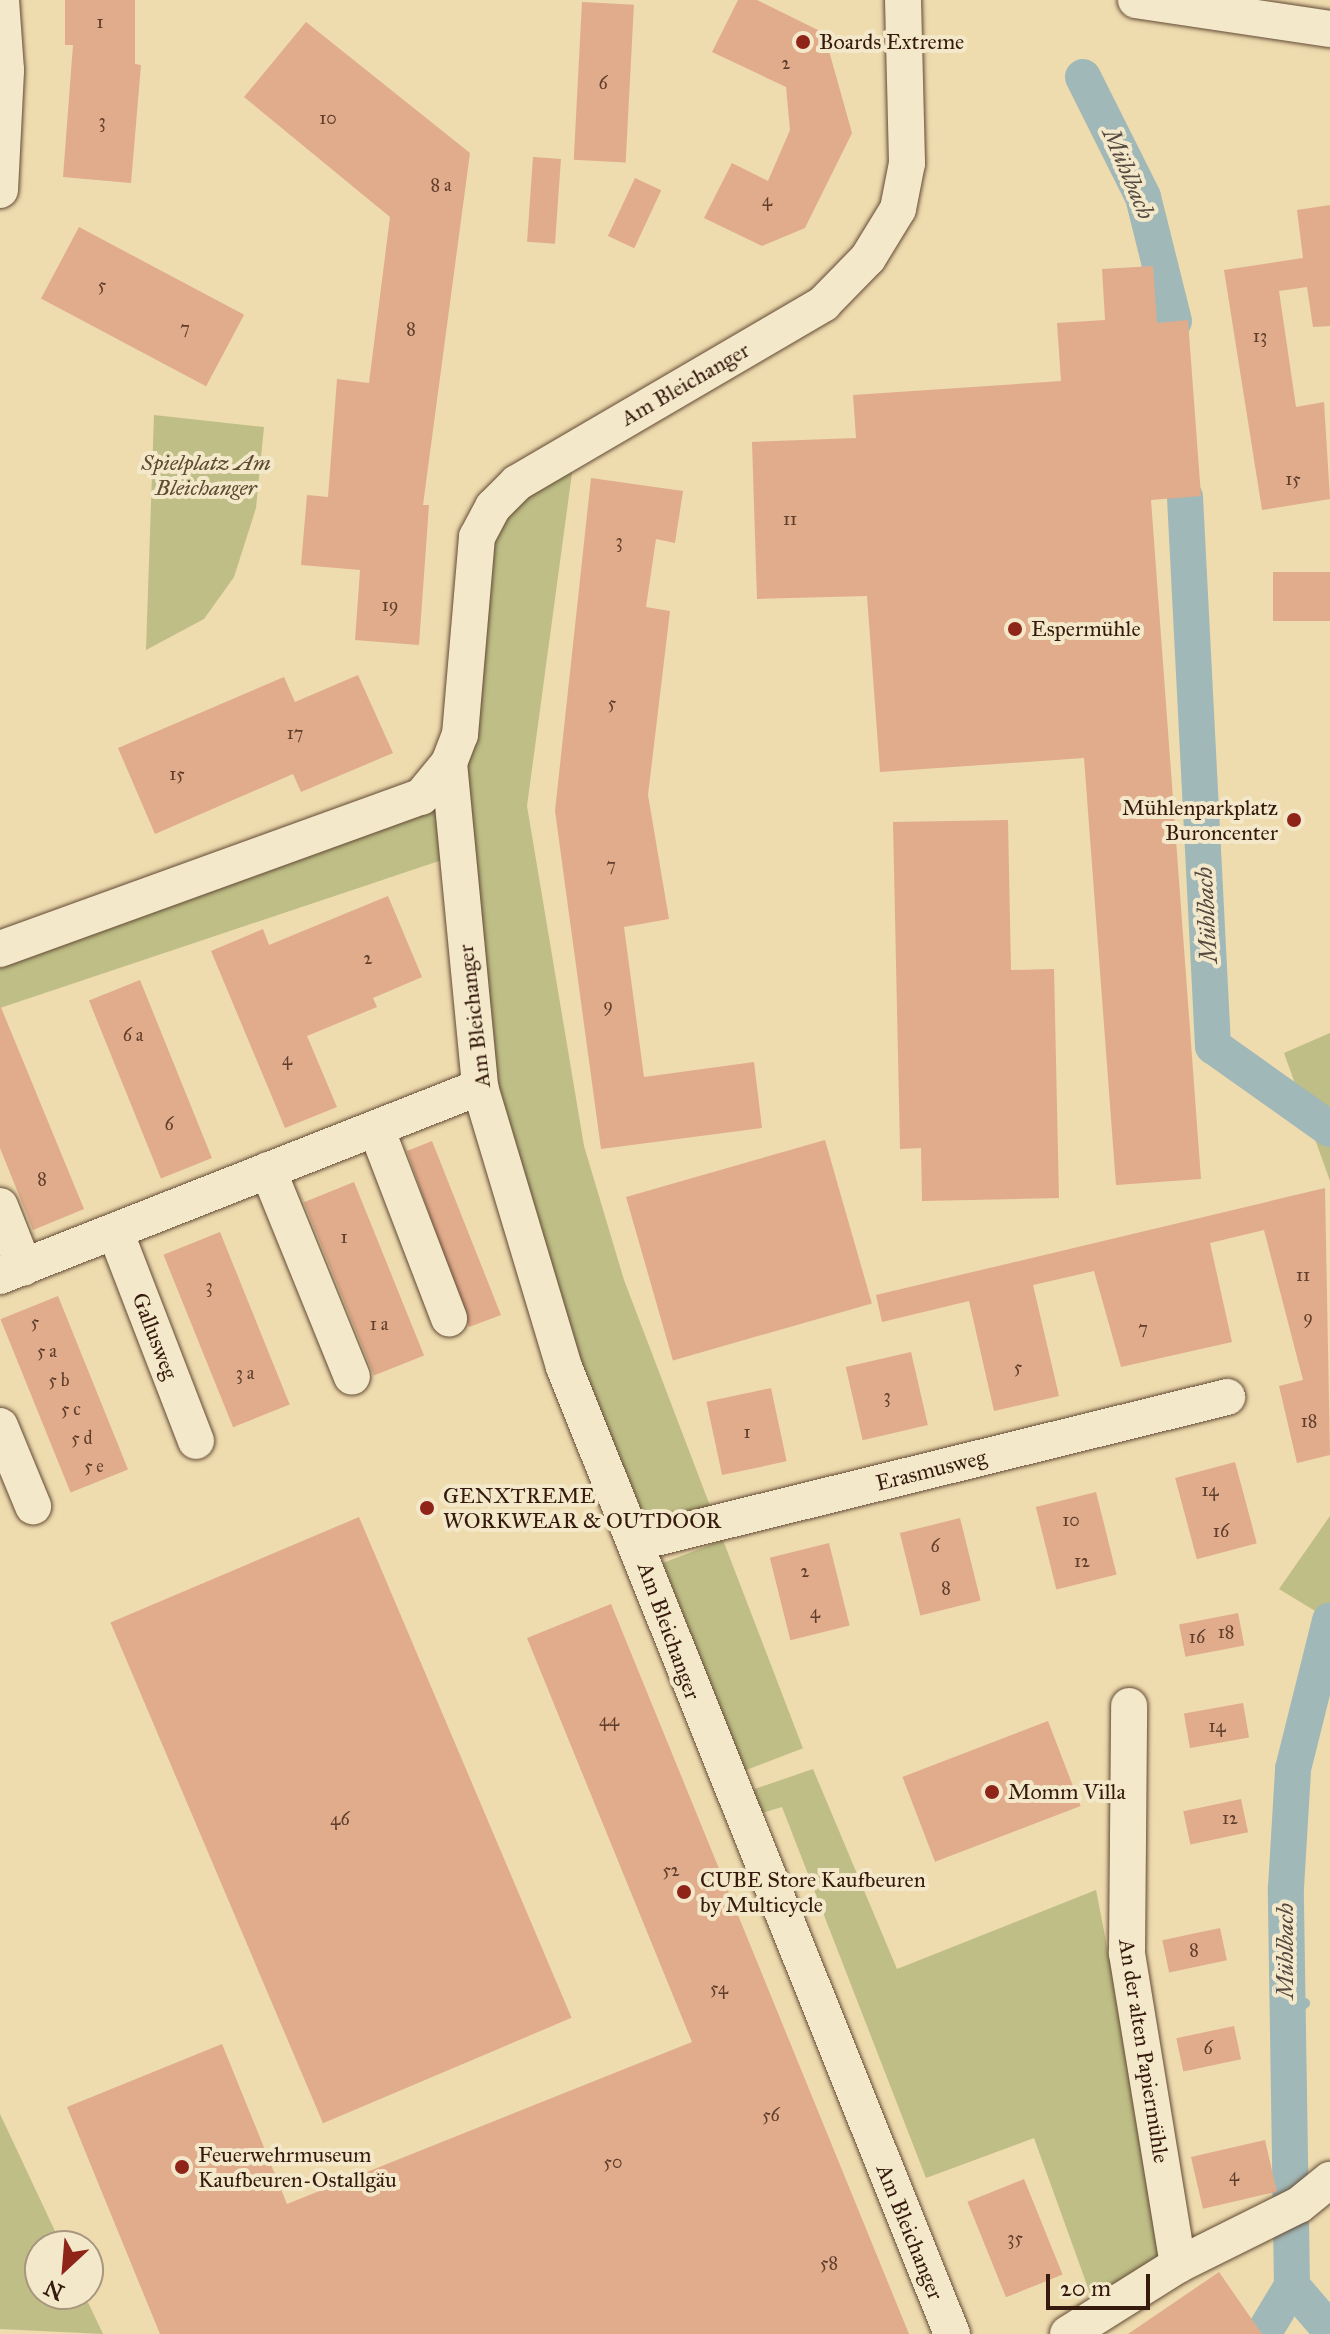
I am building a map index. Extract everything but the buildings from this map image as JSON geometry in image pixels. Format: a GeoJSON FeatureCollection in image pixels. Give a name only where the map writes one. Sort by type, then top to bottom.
{"type":"FeatureCollection","features":[{"type":"Feature","properties":{"kind":"street"},"geometry":{"type":"LineString","coordinates":[[0,190],[6,70],[1,0]]}},
{"type":"Feature","properties":{"kind":"street","name":"Am Bleichanger"},"geometry":{"type":"LineString","coordinates":[[903,0],[907,163],[898,209],[883,234],[823,304],[576,447],[493,507],[477,537],[466,705],[449,763],[480,1087],[564,1367],[635,1543],[727,1787],[952,2334]]}},
{"type":"Feature","properties":{"kind":"street"},"geometry":{"type":"LineString","coordinates":[[1136,0],[1330,29]]}},
{"type":"Feature","properties":{"kind":"street","name":"Am Bleichanger"},"geometry":{"type":"LineString","coordinates":[[0,949],[421,797],[449,763]]}},
{"type":"Feature","properties":{"kind":"street"},"geometry":{"type":"LineString","coordinates":[[0,1206],[12,1271],[480,1087]]}},
{"type":"Feature","properties":{"kind":"street"},"geometry":{"type":"LineString","coordinates":[[376,1128],[449,1318]]}},
{"type":"Feature","properties":{"kind":"street"},"geometry":{"type":"LineString","coordinates":[[268,1170],[352,1377]]}},
{"type":"Feature","properties":{"kind":"street","name":"Gallusweg"},"geometry":{"type":"LineString","coordinates":[[115,1231],[196,1441]]}},
{"type":"Feature","properties":{"kind":"street","name":"Erasmusweg"},"geometry":{"type":"LineString","coordinates":[[635,1543],[1227,1397]]}},
{"type":"Feature","properties":{"kind":"street"},"geometry":{"type":"LineString","coordinates":[[0,1426],[33,1506]]}},
{"type":"Feature","properties":{"kind":"street","name":"An der alten Papiermühle"},"geometry":{"type":"LineString","coordinates":[[1129,1706],[1127,1953],[1178,2265]]}},
{"type":"Feature","properties":{"kind":"street"},"geometry":{"type":"LineString","coordinates":[[1068,2334],[1178,2265],[1263,2225],[1330,2180]]}},
{"type":"Feature","properties":{"kind":"green space","name":"Spielplatz Am Bleichanger"},"geometry":{"type":"Polygon","coordinates":[[[154,415],[264,427],[256,508],[234,577],[204,619],[146,650],[154,415]]]}},
{"type":"Feature","properties":{"kind":"green space"},"geometry":{"type":"Polygon","coordinates":[[[574,458],[527,806],[584,1146],[624,1280],[712,1511],[640,1529],[577,1364],[490,1087],[461,769],[487,540],[502,511],[574,458]]]}},
{"type":"Feature","properties":{"kind":"green space"},"geometry":{"type":"Polygon","coordinates":[[[442,791],[448,858],[0,1008],[0,964],[442,791]]]}},
{"type":"Feature","properties":{"kind":"green space"},"geometry":{"type":"Polygon","coordinates":[[[1330,1033],[1330,1181],[1284,1053],[1330,1033]]]}},
{"type":"Feature","properties":{"kind":"green space"},"geometry":{"type":"Polygon","coordinates":[[[1330,1516],[1330,1620],[1279,1589],[1330,1516]]]}},
{"type":"Feature","properties":{"kind":"green space"},"geometry":{"type":"Polygon","coordinates":[[[723,1540],[803,1748],[739,1773],[660,1564],[723,1540]]]}},
{"type":"Feature","properties":{"kind":"green space"},"geometry":{"type":"Polygon","coordinates":[[[813,1769],[897,1969],[1096,1890],[1169,2263],[1096,2310],[1034,2138],[926,2178],[782,1807],[752,1816],[743,1793],[813,1769]]]}},
{"type":"Feature","properties":{"kind":"green space"},"geometry":{"type":"Polygon","coordinates":[[[0,2114],[54,2230],[24,2230],[24,2310],[92,2310],[103,2334],[0,2329],[0,2114]]]}},
{"type":"Feature","properties":{"kind":"waterway","name":"Mühlbach"},"geometry":{"type":"LineString","coordinates":[[1083,77],[1143,197],[1174,321]]}},
{"type":"Feature","properties":{"kind":"waterway","name":"Mühlbach"},"geometry":{"type":"LineString","coordinates":[[1185,497],[1213,1046],[1330,1129]]}},
{"type":"Feature","properties":{"kind":"waterway","name":"Mühlbach"},"geometry":{"type":"LineString","coordinates":[[1263,2334],[1292,2286],[1286,1888],[1293,1769],[1330,1621]]}},
{"type":"Feature","properties":{"kind":"waterway"},"geometry":{"type":"LineString","coordinates":[[1288,2017],[1305,2003]]}},
{"type":"Feature","properties":{"kind":"waterway","name":"Mühlbach"},"geometry":{"type":"LineString","coordinates":[[1292,2286],[1330,2330]]}},
{"type":"Feature","properties":{"kind":"place","name":"Boards Extreme"},"geometry":{"type":"Point","coordinates":[803,42]}},
{"type":"Feature","properties":{"kind":"place","name":"Espermühle"},"geometry":{"type":"Point","coordinates":[1015,629]}},
{"type":"Feature","properties":{"kind":"place","name":"Mühlenparkplatz Buroncenter"},"geometry":{"type":"Point","coordinates":[1294,820]}},
{"type":"Feature","properties":{"kind":"place","name":"GENXTREME WORKWEAR & OUTDOOR"},"geometry":{"type":"Point","coordinates":[427,1508]}},
{"type":"Feature","properties":{"kind":"place","name":"Momm Villa"},"geometry":{"type":"Point","coordinates":[992,1792]}},
{"type":"Feature","properties":{"kind":"place","name":"CUBE Store Kaufbeuren by Multicycle"},"geometry":{"type":"Point","coordinates":[684,1892]}},
{"type":"Feature","properties":{"kind":"place","name":"Feuerwehrmuseum Kaufbeuren-Ostallgäu"},"geometry":{"type":"Point","coordinates":[182,2167]}}]}
